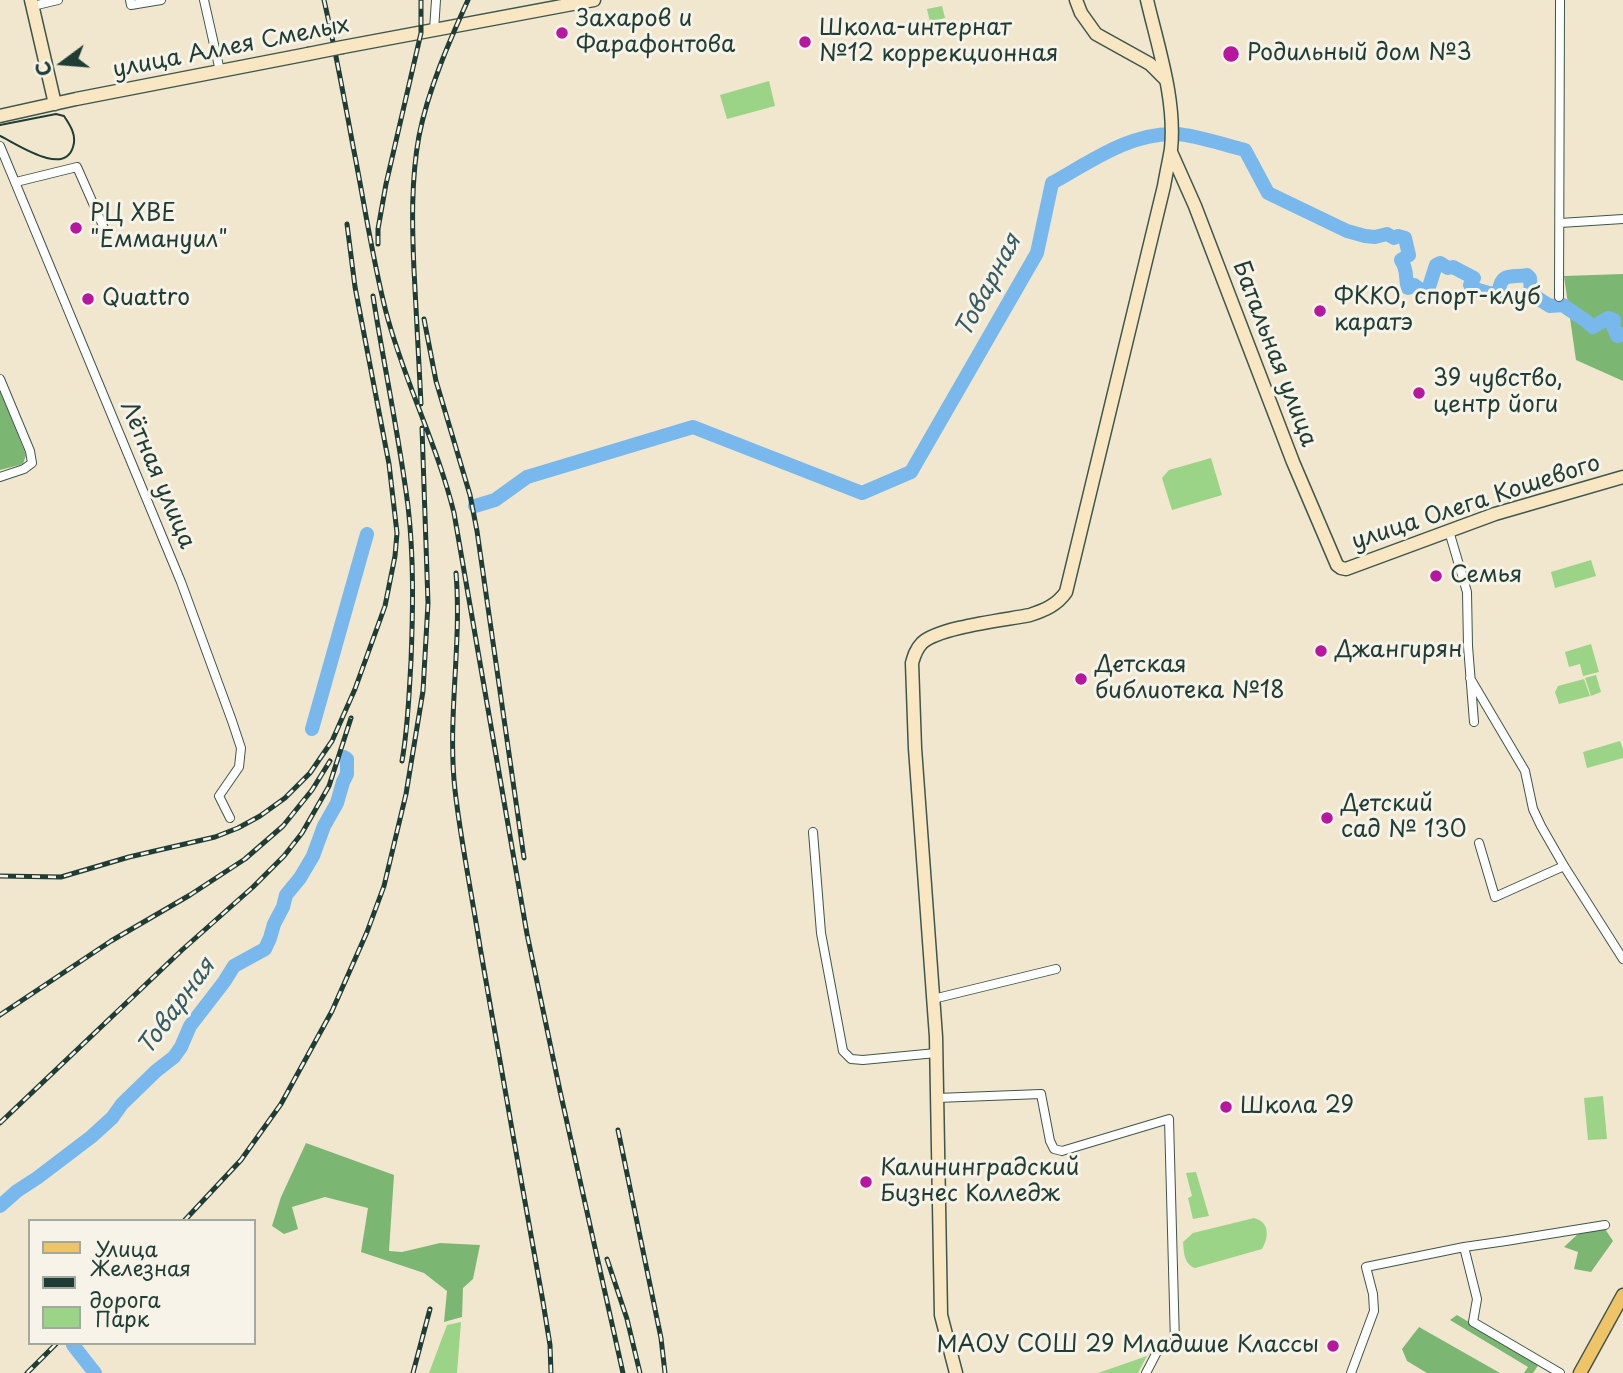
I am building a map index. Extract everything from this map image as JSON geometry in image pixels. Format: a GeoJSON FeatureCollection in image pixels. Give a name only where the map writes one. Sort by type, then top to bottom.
{"type":"FeatureCollection","features":[{"type":"Feature","properties":{"kind":"main road","name":"улица Аллея Смелых"},"geometry":{"type":"LineString","coordinates":[[0,116],[594,0]]}},
{"type":"Feature","properties":{"kind":"main road"},"geometry":{"type":"LineString","coordinates":[[1076,0],[1096,34],[1150,64],[1166,81]]}},
{"type":"Feature","properties":{"kind":"main road"},"geometry":{"type":"LineString","coordinates":[[954,1369],[941,1315],[936,1053],[915,748],[912,663],[920,644],[938,634],[1030,615],[1045,610],[1066,592],[1171,149],[1166,81],[1147,0]]}},
{"type":"Feature","properties":{"kind":"main road"},"geometry":{"type":"LineString","coordinates":[[32,3],[55,104]]}},
{"type":"Feature","properties":{"kind":"main road"},"geometry":{"type":"LineString","coordinates":[[1150,64],[1157,60],[1159,53]]}},
{"type":"Feature","properties":{"kind":"main road","name":"Батальная улица"},"geometry":{"type":"LineString","coordinates":[[1171,149],[1293,462],[1337,565],[1341,568]]}},
{"type":"Feature","properties":{"kind":"main road"},"geometry":{"type":"LineString","coordinates":[[1164,186],[1178,182],[1187,186]]}},
{"type":"Feature","properties":{"kind":"main road","name":"улица Олега Кошевого"},"geometry":{"type":"LineString","coordinates":[[1341,568],[1346,569],[1495,514],[1623,477]]}},
{"type":"Feature","properties":{"kind":"main road"},"geometry":{"type":"LineString","coordinates":[[1580,1373],[1623,1295]]}},
{"type":"Feature","properties":{"kind":"street"},"geometry":{"type":"LineString","coordinates":[[32,3],[58,0]]}},
{"type":"Feature","properties":{"kind":"street"},"geometry":{"type":"LineString","coordinates":[[130,0],[131,5],[161,0]]}},
{"type":"Feature","properties":{"kind":"street"},"geometry":{"type":"LineString","coordinates":[[204,0],[220,71]]}},
{"type":"Feature","properties":{"kind":"street"},"geometry":{"type":"LineString","coordinates":[[434,30],[436,0]]}},
{"type":"Feature","properties":{"kind":"street"},"geometry":{"type":"LineString","coordinates":[[1559,297],[1560,0]]}},
{"type":"Feature","properties":{"kind":"street","name":"Лётная улица"},"geometry":{"type":"LineString","coordinates":[[0,146],[181,582],[232,721],[241,748],[239,767],[219,796],[230,818]]}},
{"type":"Feature","properties":{"kind":"street"},"geometry":{"type":"LineString","coordinates":[[16,182],[76,167],[107,235]]}},
{"type":"Feature","properties":{"kind":"street"},"geometry":{"type":"LineString","coordinates":[[1560,223],[1623,219]]}},
{"type":"Feature","properties":{"kind":"street"},"geometry":{"type":"LineString","coordinates":[[0,379],[32,463],[24,469],[0,477]]}},
{"type":"Feature","properties":{"kind":"street"},"geometry":{"type":"LineString","coordinates":[[1449,531],[1467,592],[1474,722]]}},
{"type":"Feature","properties":{"kind":"street"},"geometry":{"type":"LineString","coordinates":[[1470,678],[1525,771],[1533,809],[1541,827],[1623,959]]}},
{"type":"Feature","properties":{"kind":"street"},"geometry":{"type":"LineString","coordinates":[[813,832],[821,933],[843,1051],[851,1059],[863,1060],[936,1053]]}},
{"type":"Feature","properties":{"kind":"street"},"geometry":{"type":"LineString","coordinates":[[1479,843],[1495,897],[1564,866]]}},
{"type":"Feature","properties":{"kind":"street"},"geometry":{"type":"LineString","coordinates":[[933,999],[1056,969]]}},
{"type":"Feature","properties":{"kind":"street"},"geometry":{"type":"LineString","coordinates":[[937,1094],[1041,1094],[1050,1141],[1054,1149],[1062,1151],[1169,1119],[1174,1343],[1158,1350],[1146,1373]]}},
{"type":"Feature","properties":{"kind":"street"},"geometry":{"type":"LineString","coordinates":[[1354,1372],[1374,1311],[1366,1267],[1464,1247],[1605,1225]]}},
{"type":"Feature","properties":{"kind":"street"},"geometry":{"type":"LineString","coordinates":[[1464,1247],[1477,1299],[1473,1322],[1560,1373]]}},
{"type":"Feature","properties":{"kind":"green space"},"geometry":{"type":"Polygon","coordinates":[[[942,6],[945,18],[930,22],[927,9],[942,6]]]}},
{"type":"Feature","properties":{"kind":"green space"},"geometry":{"type":"Polygon","coordinates":[[[769,81],[775,106],[727,119],[720,95],[769,81]]]}},
{"type":"Feature","properties":{"kind":"green space"},"geometry":{"type":"Polygon","coordinates":[[[1623,274],[1623,381],[1576,360],[1564,276],[1623,274]]]}},
{"type":"Feature","properties":{"kind":"green space"},"geometry":{"type":"Polygon","coordinates":[[[0,390],[26,455],[23,464],[0,470],[0,390]]]}},
{"type":"Feature","properties":{"kind":"green space"},"geometry":{"type":"Polygon","coordinates":[[[1211,458],[1222,495],[1172,510],[1162,478],[1169,470],[1211,458]]]}},
{"type":"Feature","properties":{"kind":"green space"},"geometry":{"type":"Polygon","coordinates":[[[1591,560],[1596,576],[1555,588],[1551,572],[1591,560]]]}},
{"type":"Feature","properties":{"kind":"green space"},"geometry":{"type":"Polygon","coordinates":[[[1591,644],[1599,672],[1583,676],[1580,664],[1569,667],[1565,652],[1591,644]]]}},
{"type":"Feature","properties":{"kind":"green space"},"geometry":{"type":"Polygon","coordinates":[[[1596,675],[1601,692],[1591,696],[1585,678],[1596,675]]]}},
{"type":"Feature","properties":{"kind":"green space"},"geometry":{"type":"Polygon","coordinates":[[[1584,679],[1590,696],[1559,704],[1555,692],[1558,686],[1584,679]]]}},
{"type":"Feature","properties":{"kind":"green space"},"geometry":{"type":"Polygon","coordinates":[[[1620,741],[1623,758],[1587,768],[1583,752],[1620,741]]]}},
{"type":"Feature","properties":{"kind":"green space"},"geometry":{"type":"Polygon","coordinates":[[[1603,1096],[1607,1139],[1588,1140],[1584,1098],[1603,1096]]]}},
{"type":"Feature","properties":{"kind":"green space"},"geometry":{"type":"Polygon","coordinates":[[[306,1143],[394,1175],[389,1251],[402,1252],[440,1243],[480,1245],[473,1279],[463,1288],[462,1317],[444,1322],[447,1291],[424,1273],[361,1252],[368,1208],[325,1197],[292,1207],[298,1229],[284,1234],[272,1226],[281,1197],[306,1143]]]}},
{"type":"Feature","properties":{"kind":"green space"},"geometry":{"type":"Polygon","coordinates":[[[1196,1172],[1209,1216],[1193,1219],[1188,1198],[1192,1196],[1186,1173],[1196,1172]]]}},
{"type":"Feature","properties":{"kind":"green space"},"geometry":{"type":"Polygon","coordinates":[[[1254,1218],[1263,1223],[1267,1230],[1262,1249],[1195,1268],[1187,1261],[1183,1242],[1193,1233],[1254,1218]]]}},
{"type":"Feature","properties":{"kind":"green space"},"geometry":{"type":"Polygon","coordinates":[[[1605,1229],[1613,1241],[1591,1272],[1574,1269],[1578,1252],[1564,1247],[1580,1232],[1605,1229]]]}},
{"type":"Feature","properties":{"kind":"green space"},"geometry":{"type":"Polygon","coordinates":[[[1457,1315],[1539,1364],[1533,1373],[1524,1373],[1528,1367],[1450,1320],[1457,1315]]]}},
{"type":"Feature","properties":{"kind":"green space"},"geometry":{"type":"Polygon","coordinates":[[[461,1322],[457,1373],[429,1373],[447,1325],[461,1322]]]}},
{"type":"Feature","properties":{"kind":"green space"},"geometry":{"type":"Polygon","coordinates":[[[1419,1327],[1500,1373],[1427,1373],[1407,1361],[1402,1349],[1419,1327]]]}},
{"type":"Feature","properties":{"kind":"green space"},"geometry":{"type":"Polygon","coordinates":[[[1147,1356],[1138,1373],[1098,1373],[1147,1356]]]}},
{"type":"Feature","properties":{"kind":"waterway","name":"Товарная"},"geometry":{"type":"LineString","coordinates":[[475,506],[495,500],[527,477],[693,427],[862,493],[911,472],[1037,253],[1052,183],[1111,150],[1159,135],[1192,136],[1245,150],[1268,193],[1347,231],[1365,236],[1387,234],[1394,238],[1405,238],[1409,255],[1401,260],[1408,288],[1414,285],[1424,292],[1428,290],[1436,265],[1440,263],[1474,278],[1470,285],[1492,294],[1499,291],[1505,278],[1527,275],[1530,278],[1531,294],[1550,306],[1563,305],[1593,327],[1608,318],[1614,320],[1617,336],[1623,334]]}},
{"type":"Feature","properties":{"kind":"waterway","name":"Товарная"},"geometry":{"type":"LineString","coordinates":[[312,729],[367,534]]}},
{"type":"Feature","properties":{"kind":"waterway","name":"Товарная"},"geometry":{"type":"LineString","coordinates":[[0,1206],[112,1118],[122,1104],[174,1057],[190,1026],[234,966],[265,949],[286,895],[313,856],[324,826],[337,803],[347,774],[347,759],[344,757]]}},
{"type":"Feature","properties":{"kind":"waterway","name":"Товарная"},"geometry":{"type":"LineString","coordinates":[[73,1345],[95,1373]]}},
{"type":"Feature","properties":{"kind":"tram line"},"geometry":{"type":"LineString","coordinates":[[0,125],[56,114],[64,116],[73,134],[74,143],[68,155],[60,159],[50,159],[0,136]]}},
{"type":"Feature","properties":{"kind":"railway"},"geometry":{"type":"LineString","coordinates":[[324,0],[386,312],[439,462],[454,513],[527,934],[623,1373]]}},
{"type":"Feature","properties":{"kind":"railway"},"geometry":{"type":"LineString","coordinates":[[378,244],[386,184],[421,33],[421,0]]}},
{"type":"Feature","properties":{"kind":"railway"},"geometry":{"type":"LineString","coordinates":[[421,404],[413,236],[416,153],[433,84],[468,0]]}},
{"type":"Feature","properties":{"kind":"railway"},"geometry":{"type":"LineString","coordinates":[[0,876],[61,877],[129,857],[215,837],[238,828],[285,798],[310,773],[332,741],[355,689],[385,606],[397,533],[389,464],[355,287],[347,224]]}},
{"type":"Feature","properties":{"kind":"railway"},"geometry":{"type":"LineString","coordinates":[[373,296],[408,506],[411,545],[411,661],[402,761]]}},
{"type":"Feature","properties":{"kind":"railway"},"geometry":{"type":"LineString","coordinates":[[424,319],[436,381],[470,495],[477,531],[524,858]]}},
{"type":"Feature","properties":{"kind":"railway"},"geometry":{"type":"LineString","coordinates":[[186,1219],[241,1160],[281,1104],[332,1011],[384,886],[406,794],[423,691],[428,603],[422,428]]}},
{"type":"Feature","properties":{"kind":"railway"},"geometry":{"type":"LineString","coordinates":[[456,573],[453,736],[455,790],[463,849],[543,1302],[550,1345],[551,1373]]}},
{"type":"Feature","properties":{"kind":"railway"},"geometry":{"type":"LineString","coordinates":[[0,1123],[284,856],[302,833],[329,786],[351,718]]}},
{"type":"Feature","properties":{"kind":"railway"},"geometry":{"type":"LineString","coordinates":[[0,1015],[111,941],[245,859],[283,826],[312,790],[330,761]]}},
{"type":"Feature","properties":{"kind":"railway"},"geometry":{"type":"LineString","coordinates":[[618,1130],[661,1338],[665,1373]]}},
{"type":"Feature","properties":{"kind":"railway"},"geometry":{"type":"LineString","coordinates":[[607,1259],[627,1319],[640,1373]]}},
{"type":"Feature","properties":{"kind":"railway"},"geometry":{"type":"LineString","coordinates":[[413,1373],[430,1309]]}},
{"type":"Feature","properties":{"kind":"railway"},"geometry":{"type":"LineString","coordinates":[[27,1373],[55,1345]]}},
{"type":"Feature","properties":{"kind":"place","name":"Захаров и Фарафонтова"},"geometry":{"type":"Point","coordinates":[562,33]}},
{"type":"Feature","properties":{"kind":"place","name":"Школа-интернат №12 коррекционная"},"geometry":{"type":"Point","coordinates":[805,42]}},
{"type":"Feature","properties":{"kind":"place","name":"Родильный дом №3"},"geometry":{"type":"Point","coordinates":[1231,54]}},
{"type":"Feature","properties":{"kind":"place","name":"РЦ ХВЕ \"Еммануил\""},"geometry":{"type":"Point","coordinates":[76,228]}},
{"type":"Feature","properties":{"kind":"place","name":"Quattro"},"geometry":{"type":"Point","coordinates":[88,299]}},
{"type":"Feature","properties":{"kind":"place","name":"ФККО, спорт-клуб каратэ"},"geometry":{"type":"Point","coordinates":[1320,311]}},
{"type":"Feature","properties":{"kind":"place","name":"39 чувство, центр йоги"},"geometry":{"type":"Point","coordinates":[1419,393]}},
{"type":"Feature","properties":{"kind":"place","name":"Семья"},"geometry":{"type":"Point","coordinates":[1436,576]}},
{"type":"Feature","properties":{"kind":"place","name":"Джангирян"},"geometry":{"type":"Point","coordinates":[1321,651]}},
{"type":"Feature","properties":{"kind":"place","name":"Детская библиотека №18"},"geometry":{"type":"Point","coordinates":[1081,679]}},
{"type":"Feature","properties":{"kind":"place","name":"Детский сад № 130"},"geometry":{"type":"Point","coordinates":[1327,818]}},
{"type":"Feature","properties":{"kind":"place","name":"Школа 29"},"geometry":{"type":"Point","coordinates":[1226,1107]}},
{"type":"Feature","properties":{"kind":"place","name":"Калининградский Бизнес Колледж"},"geometry":{"type":"Point","coordinates":[866,1182]}},
{"type":"Feature","properties":{"kind":"place","name":"МАОУ СОШ 29 Младшие Классы"},"geometry":{"type":"Point","coordinates":[1333,1346]}}]}
